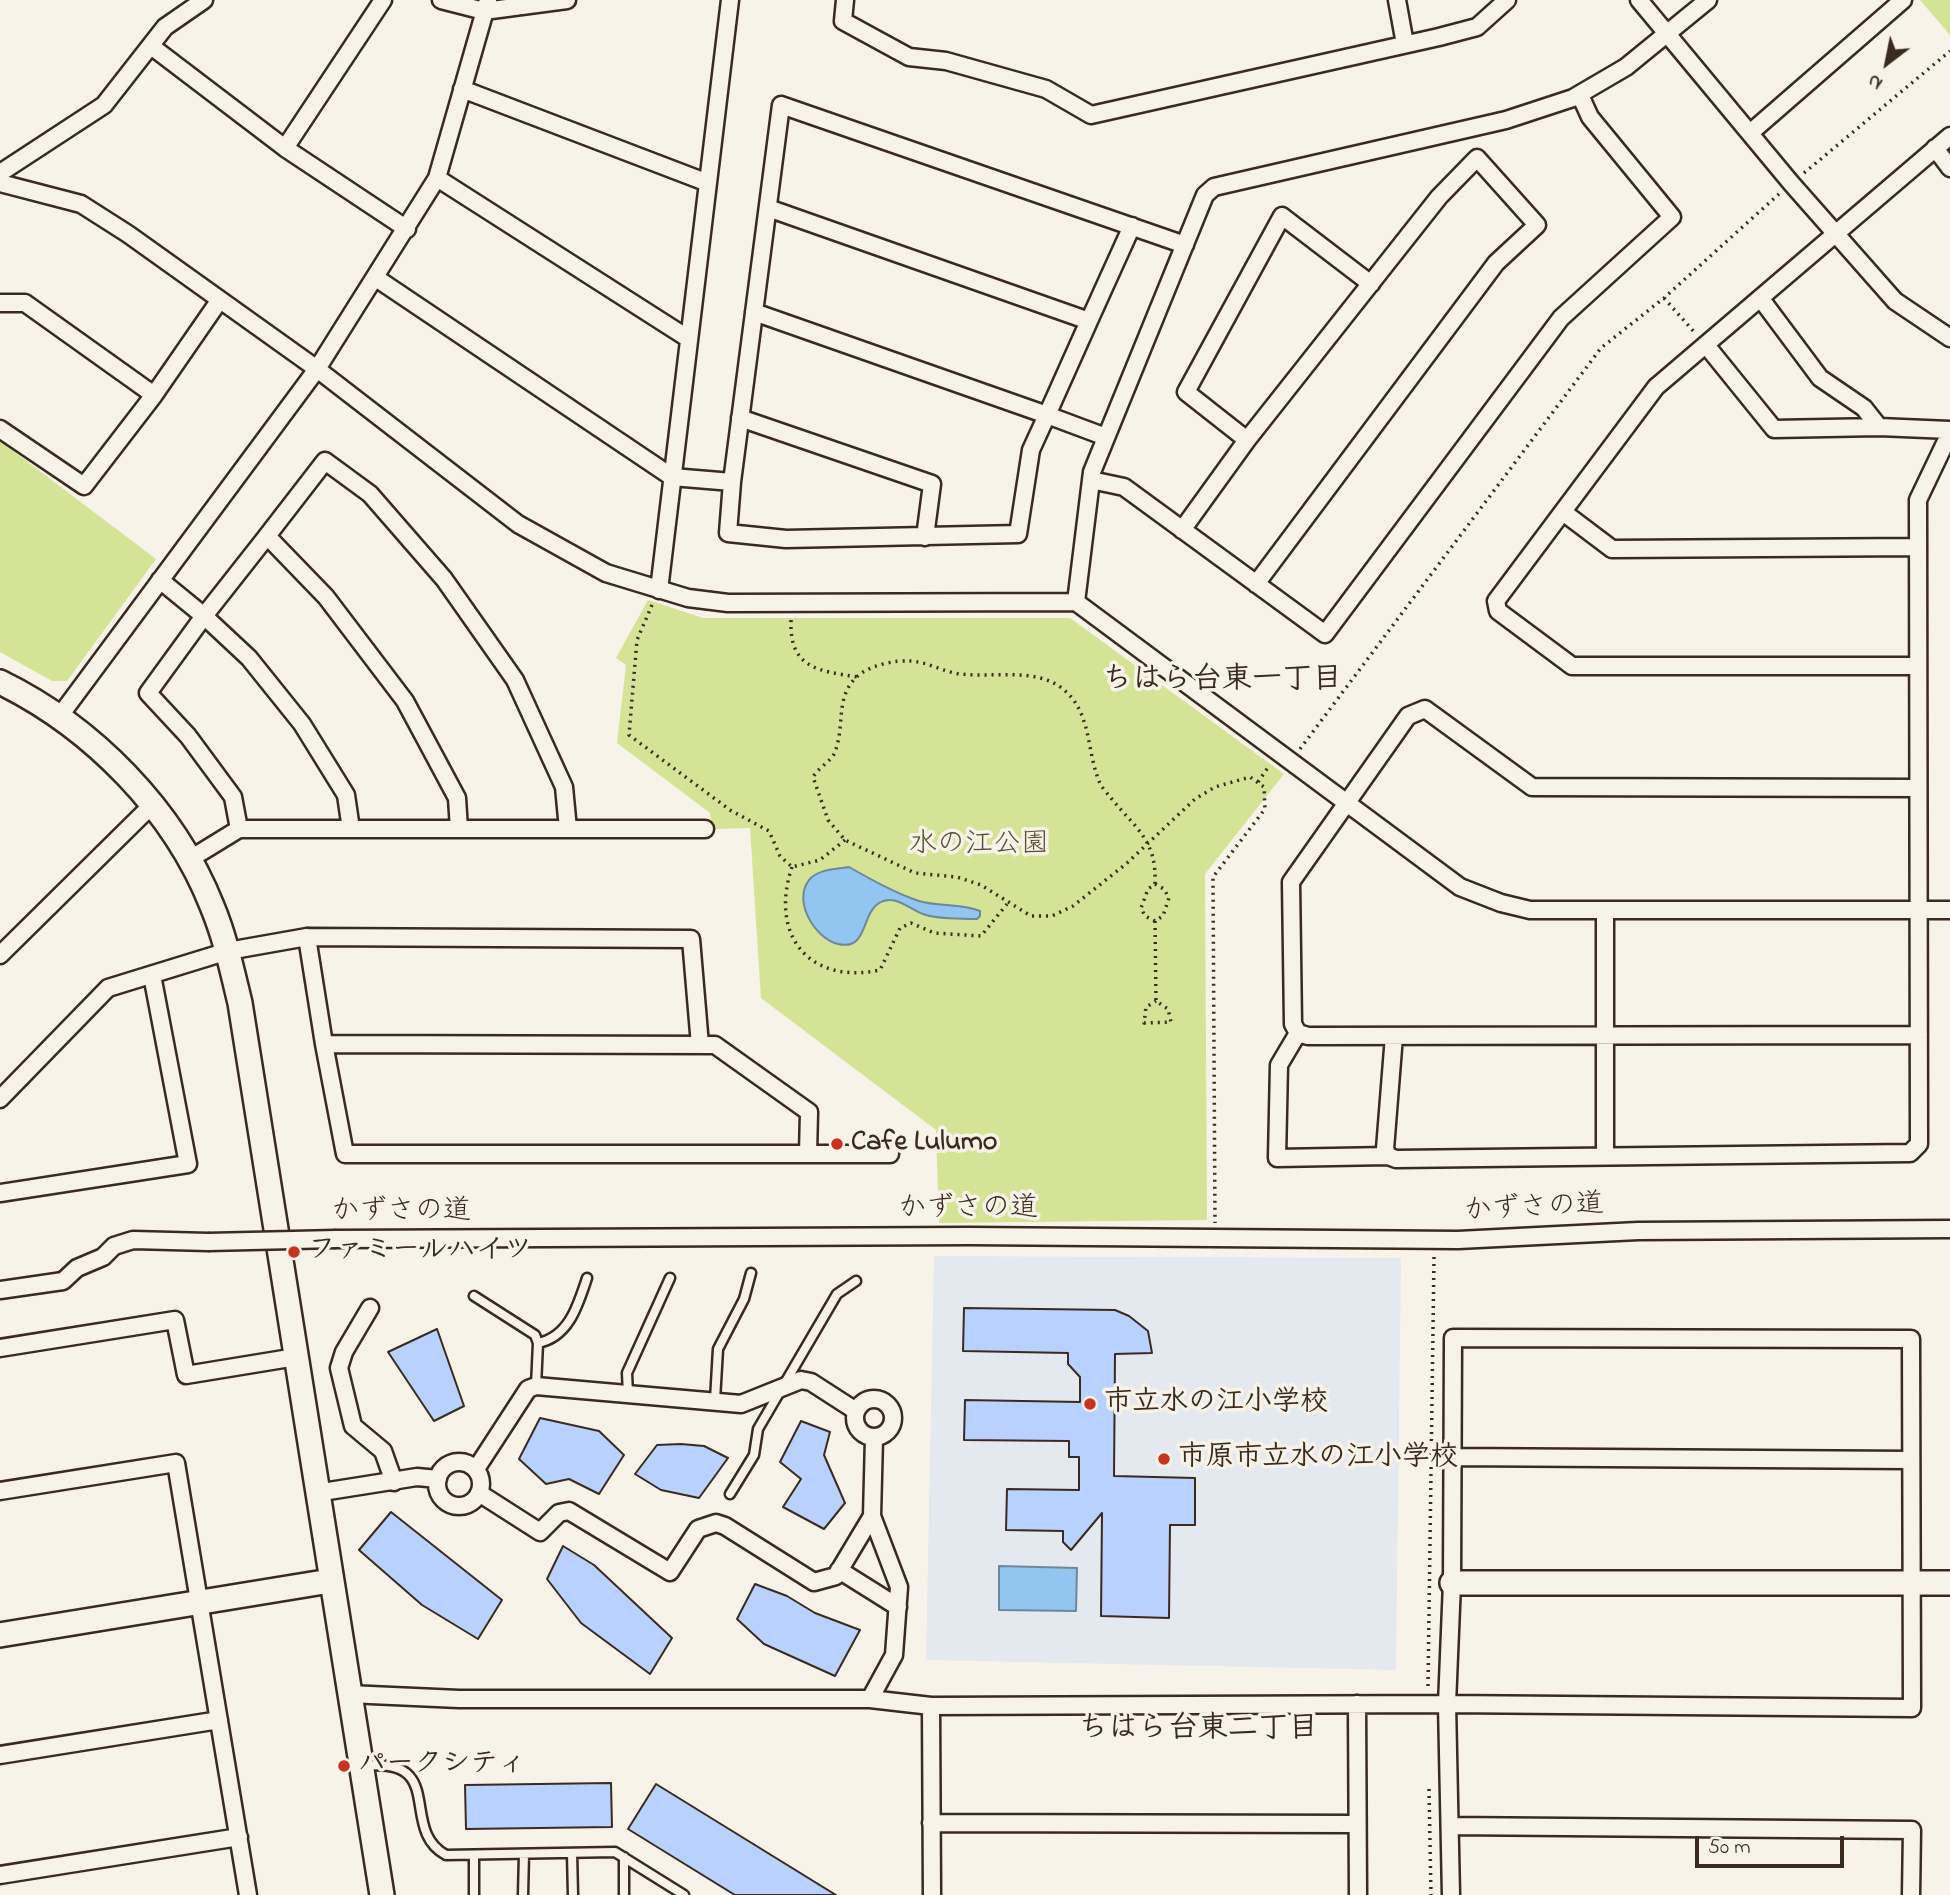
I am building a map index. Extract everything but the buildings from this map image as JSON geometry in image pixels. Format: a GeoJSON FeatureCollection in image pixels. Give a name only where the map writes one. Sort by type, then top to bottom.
{"type":"FeatureCollection","features":[{"type":"Feature","properties":{"kind":"street"},"geometry":{"type":"LineString","coordinates":[[0,173],[104,105],[165,27],[204,0]]}},
{"type":"Feature","properties":{"kind":"street"},"geometry":{"type":"LineString","coordinates":[[285,148],[383,0]]}},
{"type":"Feature","properties":{"kind":"street"},"geometry":{"type":"LineString","coordinates":[[441,0],[486,6],[567,0]]}},
{"type":"Feature","properties":{"kind":"street"},"geometry":{"type":"LineString","coordinates":[[659,590],[730,0]]}},
{"type":"Feature","properties":{"kind":"street"},"geometry":{"type":"LineString","coordinates":[[845,0],[843,21],[909,57],[946,61],[1046,89],[1091,115],[1477,27],[1507,0]]}},
{"type":"Feature","properties":{"kind":"street"},"geometry":{"type":"LineString","coordinates":[[1397,0],[1405,44]]}},
{"type":"Feature","properties":{"kind":"street"},"geometry":{"type":"LineString","coordinates":[[1639,0],[1791,183],[1895,301],[1950,338]]}},
{"type":"Feature","properties":{"kind":"street"},"geometry":{"type":"LineString","coordinates":[[1076,603],[1091,480],[1205,195],[1214,187],[1506,120],[1580,95],[1626,68],[1708,0]]}},
{"type":"Feature","properties":{"kind":"street"},"geometry":{"type":"LineString","coordinates":[[1750,133],[1903,0]]}},
{"type":"Feature","properties":{"kind":"street"},"geometry":{"type":"LineString","coordinates":[[59,717],[317,369],[407,229],[437,178],[486,6]]}},
{"type":"Feature","properties":{"kind":"street"},"geometry":{"type":"LineString","coordinates":[[150,46],[285,148],[407,229]]}},
{"type":"Feature","properties":{"kind":"street"},"geometry":{"type":"LineString","coordinates":[[462,89],[708,183]]}},
{"type":"Feature","properties":{"kind":"street"},"geometry":{"type":"LineString","coordinates":[[1091,480],[1124,487],[1325,634],[1561,318],[1672,217],[1590,117],[1580,95]]}},
{"type":"Feature","properties":{"kind":"street"},"geometry":{"type":"LineString","coordinates":[[1132,226],[1031,450],[1018,534],[786,539],[728,533],[732,482],[781,105],[1132,226],[1185,245]]}},
{"type":"Feature","properties":{"kind":"street"},"geometry":{"type":"LineString","coordinates":[[1918,666],[1572,666],[1498,611],[1496,601],[1656,387],[1950,136]]}},
{"type":"Feature","properties":{"kind":"street"},"geometry":{"type":"LineString","coordinates":[[1935,148],[1950,168]]}},
{"type":"Feature","properties":{"kind":"street"},"geometry":{"type":"LineString","coordinates":[[1182,530],[1247,440],[1439,197],[1477,158],[1536,225],[1496,263],[1256,584]]}},
{"type":"Feature","properties":{"kind":"street"},"geometry":{"type":"LineString","coordinates":[[437,178],[689,339]]}},
{"type":"Feature","properties":{"kind":"street"},"geometry":{"type":"LineString","coordinates":[[0,183],[81,204],[128,234],[317,369],[518,524],[606,573],[659,590],[729,603],[1076,603],[1460,887],[1501,903],[1530,910],[1605,912],[1950,910]]}},
{"type":"Feature","properties":{"kind":"street"},"geometry":{"type":"LineString","coordinates":[[768,208],[1089,321]]}},
{"type":"Feature","properties":{"kind":"street"},"geometry":{"type":"LineString","coordinates":[[1247,440],[1186,392],[1282,216],[1371,284]]}},
{"type":"Feature","properties":{"kind":"street"},"geometry":{"type":"LineString","coordinates":[[376,278],[672,477],[732,482]]}},
{"type":"Feature","properties":{"kind":"street"},"geometry":{"type":"LineString","coordinates":[[1761,299],[1820,379],[1864,408],[1879,427]]}},
{"type":"Feature","properties":{"kind":"street"},"geometry":{"type":"LineString","coordinates":[[0,429],[84,486],[154,395],[219,301]]}},
{"type":"Feature","properties":{"kind":"street"},"geometry":{"type":"LineString","coordinates":[[0,303],[25,303],[154,395]]}},
{"type":"Feature","properties":{"kind":"street"},"geometry":{"type":"LineString","coordinates":[[754,312],[1106,437]]}},
{"type":"Feature","properties":{"kind":"street"},"geometry":{"type":"LineString","coordinates":[[1298,1033],[1279,1065],[1277,1158],[1910,1153],[1919,1144],[1918,500],[1950,431],[1879,427],[1774,429],[1706,345]]}},
{"type":"Feature","properties":{"kind":"street"},"geometry":{"type":"LineString","coordinates":[[740,418],[932,484],[925,537]]}},
{"type":"Feature","properties":{"kind":"street"},"geometry":{"type":"LineString","coordinates":[[239,829],[233,797],[188,736],[148,693],[204,616],[325,461],[370,494],[444,579],[515,680],[564,787],[568,829]]}},
{"type":"Feature","properties":{"kind":"street"},"geometry":{"type":"LineString","coordinates":[[1563,512],[1612,549],[1918,547]]}},
{"type":"Feature","properties":{"kind":"street"},"geometry":{"type":"LineString","coordinates":[[267,536],[326,597],[405,701],[457,798],[459,829]]}},
{"type":"Feature","properties":{"kind":"street"},"geometry":{"type":"LineString","coordinates":[[160,580],[249,658],[302,724],[346,795],[351,829]]}},
{"type":"Feature","properties":{"kind":"street"},"geometry":{"type":"LineString","coordinates":[[0,682],[59,717],[88,738],[152,804],[190,859],[212,905],[228,951],[240,1003],[382,1895]]}},
{"type":"Feature","properties":{"kind":"street"},"geometry":{"type":"LineString","coordinates":[[1919,788],[1532,787],[1425,709],[1408,716],[1291,882],[1293,1024],[1298,1033],[1308,1036],[1919,1035]]}},
{"type":"Feature","properties":{"kind":"street"},"geometry":{"type":"LineString","coordinates":[[0,955],[152,804]]}},
{"type":"Feature","properties":{"kind":"street"},"geometry":{"type":"LineString","coordinates":[[190,859],[239,829],[705,828]]}},
{"type":"Feature","properties":{"kind":"street"},"geometry":{"type":"LineString","coordinates":[[1605,912],[1605,1156]]}},
{"type":"Feature","properties":{"kind":"street"},"geometry":{"type":"LineString","coordinates":[[307,937],[345,1154],[890,1154]]}},
{"type":"Feature","properties":{"kind":"street"},"geometry":{"type":"LineString","coordinates":[[0,1099],[108,988],[228,951],[307,937],[691,939],[700,1045]]}},
{"type":"Feature","properties":{"kind":"street"},"geometry":{"type":"LineString","coordinates":[[0,1193],[188,1164],[152,975]]}},
{"type":"Feature","properties":{"kind":"street"},"geometry":{"type":"LineString","coordinates":[[1388,1156],[1385,1149],[1394,1036]]}},
{"type":"Feature","properties":{"kind":"street"},"geometry":{"type":"LineString","coordinates":[[324,1044],[715,1045],[808,1112],[808,1154]]}},
{"type":"Feature","properties":{"kind":"street","name":"かずさの道"},"geometry":{"type":"LineString","coordinates":[[0,1290],[63,1281],[77,1268],[103,1257],[114,1246],[133,1240],[208,1242],[969,1236],[1458,1240],[1638,1231],[1950,1229]]}},
{"type":"Feature","properties":{"kind":"street"},"geometry":{"type":"LineString","coordinates":[[370,1308],[344,1352],[339,1368],[353,1426],[383,1451],[394,1482]]}},
{"type":"Feature","properties":{"kind":"street"},"geometry":{"type":"LineString","coordinates":[[0,1348],[175,1320],[186,1375],[296,1357]]}},
{"type":"Feature","properties":{"kind":"street"},"geometry":{"type":"LineString","coordinates":[[348,1694],[459,1699],[870,1699],[931,1706],[1447,1704],[1912,1708],[1911,1339],[1453,1338],[1452,1583],[1447,1704],[1451,1895]]}},
{"type":"Feature","properties":{"kind":"street"},"geometry":{"type":"LineString","coordinates":[[475,1469],[528,1389],[536,1386],[741,1404],[752,1402],[787,1383],[801,1380],[811,1382],[856,1411]]}},
{"type":"Feature","properties":{"kind":"street"},"geometry":{"type":"LineString","coordinates":[[866,1400],[881,1400],[888,1404],[894,1418],[892,1425],[882,1436],[874,1438],[860,1432],[856,1426],[856,1411],[866,1400]]}},
{"type":"Feature","properties":{"kind":"street"},"geometry":{"type":"LineString","coordinates":[[870,1699],[894,1655],[899,1587],[873,1516],[874,1438]]}},
{"type":"Feature","properties":{"kind":"street"},"geometry":{"type":"LineString","coordinates":[[1452,1457],[1911,1460]]}},
{"type":"Feature","properties":{"kind":"street"},"geometry":{"type":"LineString","coordinates":[[464,1462],[475,1469],[481,1480],[479,1493],[471,1502],[455,1505],[441,1495],[438,1479],[447,1465],[464,1462]]}},
{"type":"Feature","properties":{"kind":"street"},"geometry":{"type":"LineString","coordinates":[[0,1491],[176,1463],[248,1895]]}},
{"type":"Feature","properties":{"kind":"street"},"geometry":{"type":"LineString","coordinates":[[316,1493],[417,1478],[438,1479]]}},
{"type":"Feature","properties":{"kind":"street"},"geometry":{"type":"LineString","coordinates":[[479,1493],[540,1532],[559,1513],[569,1511],[670,1572],[698,1530],[716,1523],[814,1582],[836,1576],[873,1516]]}},
{"type":"Feature","properties":{"kind":"street"},"geometry":{"type":"LineString","coordinates":[[839,1570],[898,1607]]}},
{"type":"Feature","properties":{"kind":"street"},"geometry":{"type":"LineString","coordinates":[[0,1635],[330,1581]]}},
{"type":"Feature","properties":{"kind":"street"},"geometry":{"type":"LineString","coordinates":[[1452,1583],[1950,1583]]}},
{"type":"Feature","properties":{"kind":"street"},"geometry":{"type":"LineString","coordinates":[[1357,1704],[1358,1895]]}},
{"type":"Feature","properties":{"kind":"street"},"geometry":{"type":"LineString","coordinates":[[931,1706],[932,1895]]}},
{"type":"Feature","properties":{"kind":"street"},"geometry":{"type":"LineString","coordinates":[[0,1755],[219,1720]]}},
{"type":"Feature","properties":{"kind":"street"},"geometry":{"type":"LineString","coordinates":[[931,1823],[1356,1824]]}},
{"type":"Feature","properties":{"kind":"street"},"geometry":{"type":"LineString","coordinates":[[1450,1826],[1912,1830],[1911,1895]]}},
{"type":"Feature","properties":{"kind":"street"},"geometry":{"type":"LineString","coordinates":[[0,1875],[239,1837]]}},
{"type":"Feature","properties":{"kind":"lane"},"geometry":{"type":"LineString","coordinates":[[715,1400],[718,1349],[744,1299],[751,1273]]}},
{"type":"Feature","properties":{"kind":"lane"},"geometry":{"type":"LineString","coordinates":[[538,1343],[554,1340],[562,1332],[579,1304],[587,1278]]}},
{"type":"Feature","properties":{"kind":"lane"},"geometry":{"type":"LineString","coordinates":[[628,1394],[627,1373],[670,1278]]}},
{"type":"Feature","properties":{"kind":"lane"},"geometry":{"type":"LineString","coordinates":[[730,1494],[754,1455],[758,1429],[837,1294],[856,1281]]}},
{"type":"Feature","properties":{"kind":"lane"},"geometry":{"type":"LineString","coordinates":[[474,1296],[535,1335],[538,1343],[536,1386]]}},
{"type":"Feature","properties":{"kind":"lane"},"geometry":{"type":"LineString","coordinates":[[361,1766],[391,1766],[413,1777],[419,1791],[424,1836],[435,1850],[446,1855],[615,1852],[684,1895]]}},
{"type":"Feature","properties":{"kind":"lane"},"geometry":{"type":"LineString","coordinates":[[572,1853],[573,1895]]}},
{"type":"Feature","properties":{"kind":"lane"},"geometry":{"type":"LineString","coordinates":[[523,1895],[524,1854]]}},
{"type":"Feature","properties":{"kind":"lane"},"geometry":{"type":"LineString","coordinates":[[474,1855],[474,1895]]}},
{"type":"Feature","properties":{"kind":"lane"},"geometry":{"type":"LineString","coordinates":[[624,1857],[624,1895]]}},
{"type":"Feature","properties":{"kind":"path"},"geometry":{"type":"LineString","coordinates":[[1290,763],[1601,348],[1664,298],[1791,183],[1950,51]]}},
{"type":"Feature","properties":{"kind":"path"},"geometry":{"type":"LineString","coordinates":[[1664,298],[1706,345]]}},
{"type":"Feature","properties":{"kind":"path"},"geometry":{"type":"LineString","coordinates":[[659,590],[637,640],[629,735],[730,810],[769,831],[780,856],[792,866]]}},
{"type":"Feature","properties":{"kind":"path"},"geometry":{"type":"LineString","coordinates":[[792,603],[790,638],[796,652],[806,664],[823,672],[858,677]]}},
{"type":"Feature","properties":{"kind":"path"},"geometry":{"type":"LineString","coordinates":[[1155,884],[1156,870],[1150,842],[1099,783],[1079,706],[1064,690],[1044,677],[959,674],[910,660],[886,664],[858,677],[850,684],[840,704],[837,744],[833,757],[820,765],[813,777],[828,820],[845,840],[915,873],[957,877],[981,885],[1007,904],[1031,916],[1052,916],[1073,906],[1150,842],[1195,799],[1215,787],[1250,777],[1264,787],[1265,808],[1213,877],[1215,1239]]}},
{"type":"Feature","properties":{"kind":"path"},"geometry":{"type":"LineString","coordinates":[[792,866],[820,860],[845,840]]}},
{"type":"Feature","properties":{"kind":"path"},"geometry":{"type":"LineString","coordinates":[[792,866],[785,911],[788,930],[801,950],[818,965],[840,974],[880,970],[900,928],[911,923],[934,933],[981,936],[1007,904]]}},
{"type":"Feature","properties":{"kind":"path"},"geometry":{"type":"LineString","coordinates":[[1155,884],[1164,890],[1169,898],[1163,916],[1155,921]]}},
{"type":"Feature","properties":{"kind":"path"},"geometry":{"type":"LineString","coordinates":[[1155,884],[1148,889],[1141,908],[1145,916],[1155,921]]}},
{"type":"Feature","properties":{"kind":"path"},"geometry":{"type":"LineString","coordinates":[[1155,921],[1156,1001]]}},
{"type":"Feature","properties":{"kind":"path"},"geometry":{"type":"LineString","coordinates":[[1156,1001],[1168,1009],[1171,1022],[1144,1023],[1146,1007],[1156,1001]]}},
{"type":"Feature","properties":{"kind":"path"},"geometry":{"type":"LineString","coordinates":[[1428,1704],[1435,1245]]}},
{"type":"Feature","properties":{"kind":"path"},"geometry":{"type":"LineString","coordinates":[[1429,1786],[1431,1895]]}},
{"type":"Feature","properties":{"kind":"shaded area","name":"市原市立水の江小学校"},"geometry":{"type":"Polygon","coordinates":[[[934,1256],[1401,1258],[1396,1670],[926,1660],[934,1256]]]}},
{"type":"Feature","properties":{"kind":"green space"},"geometry":{"type":"Polygon","coordinates":[[[1920,0],[1950,0],[1950,35],[1920,0]]]}},
{"type":"Feature","properties":{"kind":"green space"},"geometry":{"type":"Polygon","coordinates":[[[0,441],[156,559],[67,681],[52,681],[0,652],[0,441]]]}},
{"type":"Feature","properties":{"kind":"green space","name":"水の江公園"},"geometry":{"type":"Polygon","coordinates":[[[648,600],[703,618],[1070,618],[1284,774],[1205,874],[1207,1220],[939,1223],[936,1130],[761,998],[750,828],[712,829],[710,813],[617,743],[626,665],[616,658],[648,600]]]}},
{"type":"Feature","properties":{"kind":"water"},"geometry":{"type":"Polygon","coordinates":[[[849,867],[910,898],[980,911],[980,916],[977,919],[929,916],[897,901],[885,900],[873,908],[855,942],[848,945],[838,944],[822,935],[809,918],[803,899],[804,889],[809,880],[817,874],[849,867]]]}},
{"type":"Feature","properties":{"kind":"water"},"geometry":{"type":"Polygon","coordinates":[[[999,1566],[1077,1568],[1076,1611],[999,1610],[999,1566]]]}},
{"type":"Feature","properties":{"kind":"place","name":"Cafe Lulumo"},"geometry":{"type":"Point","coordinates":[837,1144]}},
{"type":"Feature","properties":{"kind":"place","name":"ファミールハイツ"},"geometry":{"type":"Point","coordinates":[294,1252]}},
{"type":"Feature","properties":{"kind":"place","name":"市立水の江小学校"},"geometry":{"type":"Point","coordinates":[1090,1404]}},
{"type":"Feature","properties":{"kind":"place","name":"市原市立水の江小学校"},"geometry":{"type":"Point","coordinates":[1164,1459]}},
{"type":"Feature","properties":{"kind":"place","name":"パークシティ"},"geometry":{"type":"Point","coordinates":[344,1766]}},
{"type":"Feature","properties":{"kind":"district","name":"ちはら台東一丁目"},"geometry":{"type":"Point","coordinates":[1222,682]}},
{"type":"Feature","properties":{"kind":"district","name":"ちはら台東二丁目"},"geometry":{"type":"Point","coordinates":[1198,1731]}}]}
